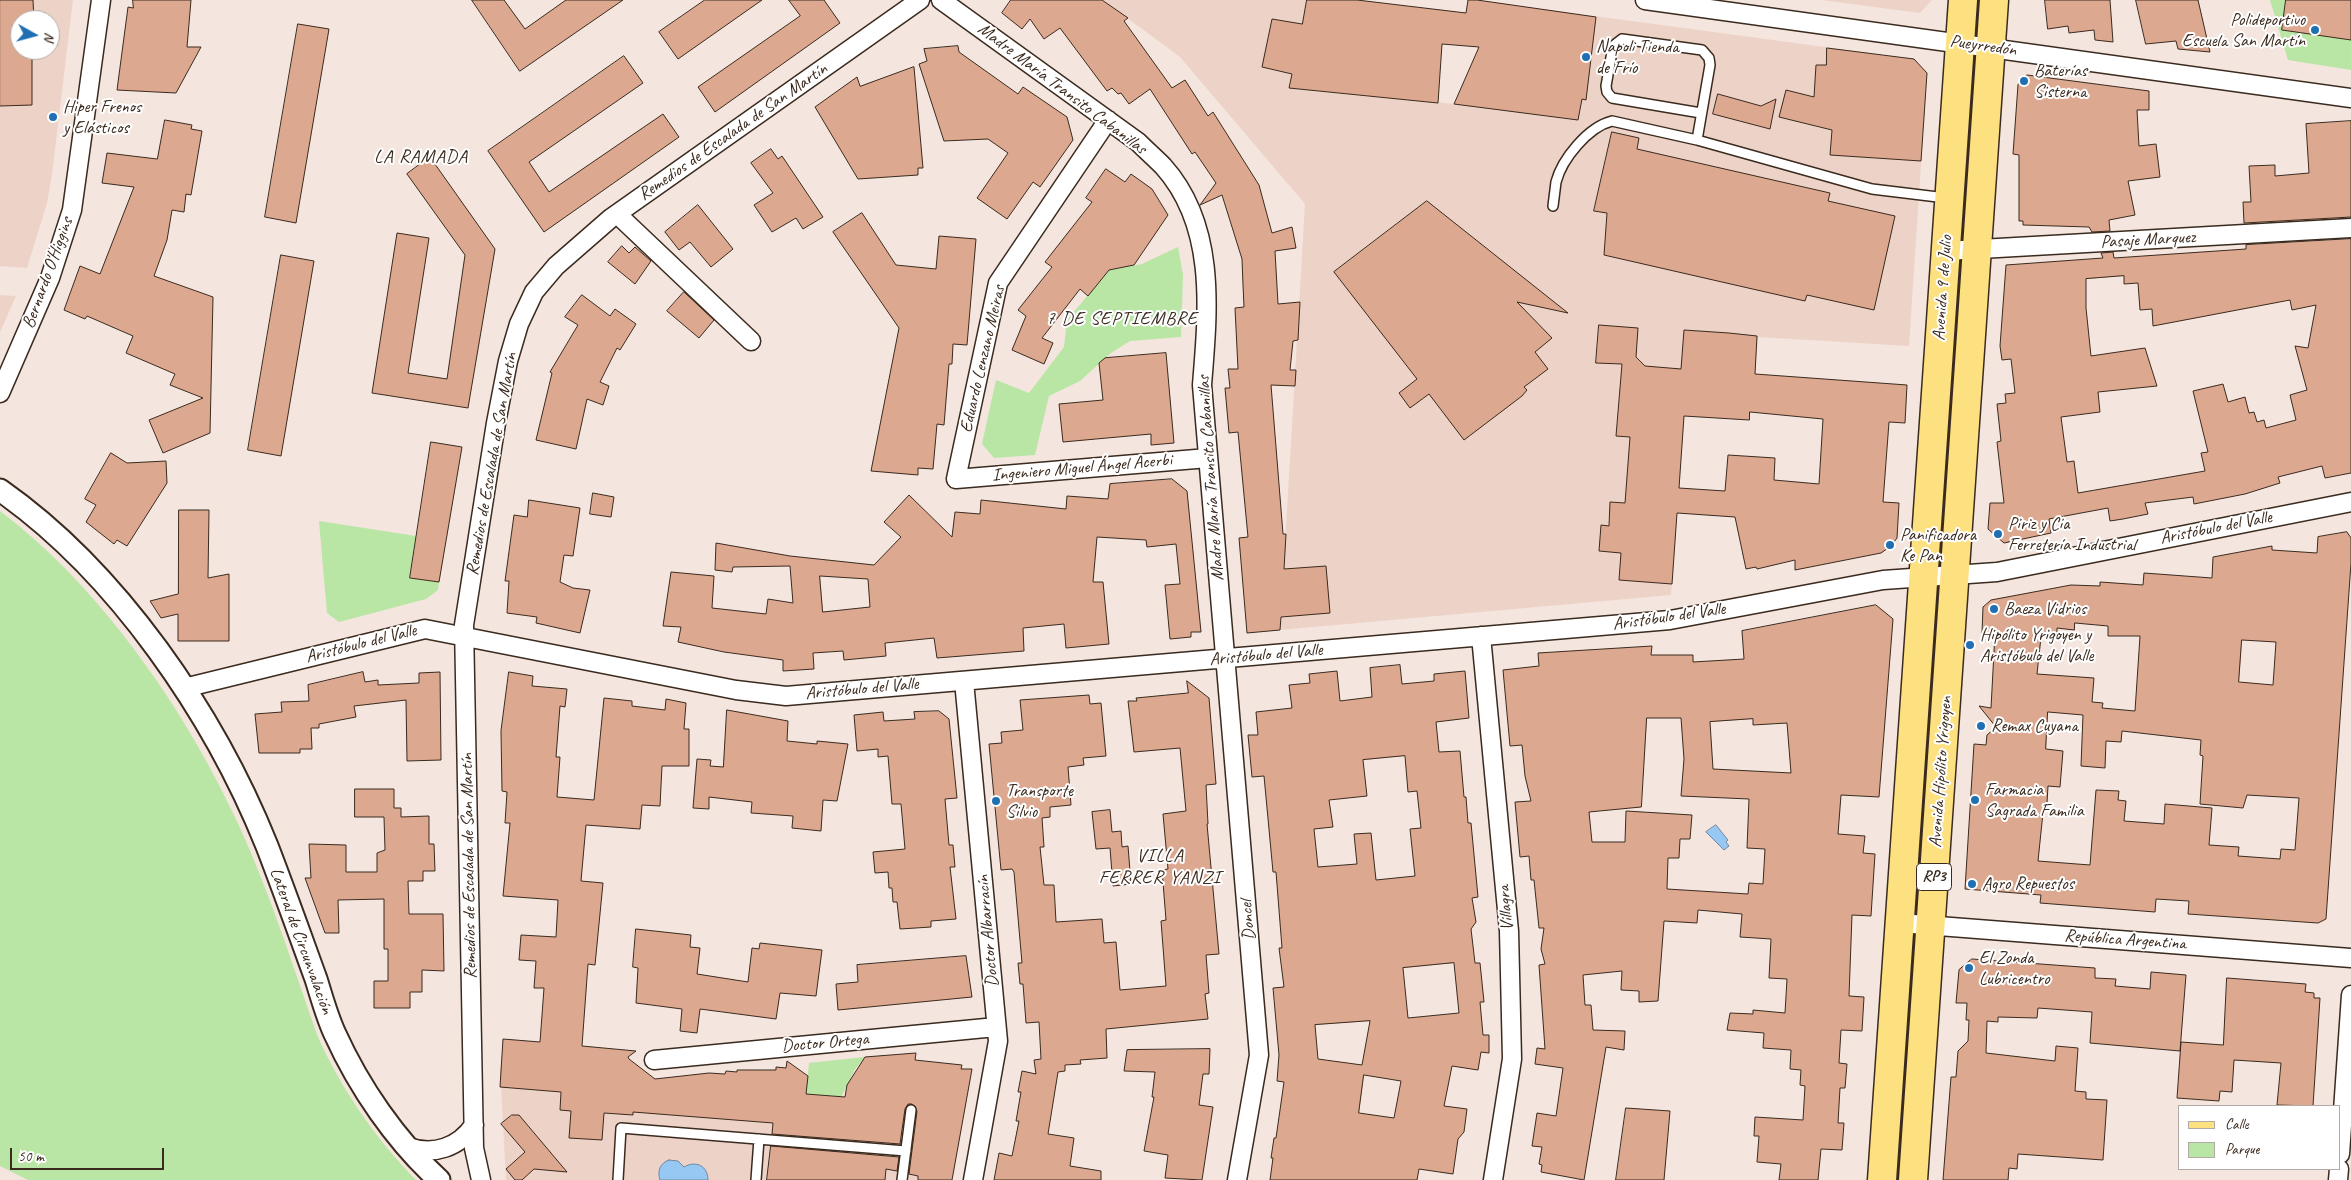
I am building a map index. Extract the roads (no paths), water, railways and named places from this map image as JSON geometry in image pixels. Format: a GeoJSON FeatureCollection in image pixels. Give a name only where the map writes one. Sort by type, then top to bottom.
{"type":"FeatureCollection","features":[{"type":"Feature","properties":{"kind":"main road","name":"Avenida 9 de Julio"},"geometry":{"type":"LineString","coordinates":[[1923,577],[1963,0]]}},
{"type":"Feature","properties":{"kind":"main road","name":"Avenida 9 de Julio"},"geometry":{"type":"LineString","coordinates":[[1954,574],[1994,0]]}},
{"type":"Feature","properties":{"kind":"main road","name":"Avenida Hipólito Yrigoyen"},"geometry":{"type":"LineString","coordinates":[[1914,1180],[1954,574]]}},
{"type":"Feature","properties":{"kind":"main road","name":"Avenida Hipólito Yrigoyen"},"geometry":{"type":"LineString","coordinates":[[1882,1180],[1923,577]]}},
{"type":"Feature","properties":{"kind":"street","name":"Bernardo O'Higgins"},"geometry":{"type":"LineString","coordinates":[[0,393],[50,278],[72,210],[101,0]]}},
{"type":"Feature","properties":{"kind":"street","name":"Remedios de Escalada de San Martín"},"geometry":{"type":"LineString","coordinates":[[481,1180],[474,1148],[464,625],[496,423],[508,361],[519,324],[534,292],[556,266],[617,214],[920,0]]}},
{"type":"Feature","properties":{"kind":"street","name":"Madre María Transito Cabanillas"},"geometry":{"type":"LineString","coordinates":[[941,0],[1138,142],[1163,167],[1190,208],[1200,236],[1206,276],[1202,385],[1226,658]]}},
{"type":"Feature","properties":{"kind":"street","name":"Pueyrredón"},"geometry":{"type":"LineString","coordinates":[[1646,0],[2351,98]]}},
{"type":"Feature","properties":{"kind":"street","name":"Eduardo Lenzano Meiras"},"geometry":{"type":"LineString","coordinates":[[956,479],[998,283],[1108,120]]}},
{"type":"Feature","properties":{"kind":"street"},"geometry":{"type":"LineString","coordinates":[[617,214],[751,341]]}},
{"type":"Feature","properties":{"kind":"street","name":"Pasaje Marquez"},"geometry":{"type":"LineString","coordinates":[[1945,251],[2351,228]]}},
{"type":"Feature","properties":{"kind":"street","name":"Ingeniero Miguel Ángel Acerbi"},"geometry":{"type":"LineString","coordinates":[[956,479],[1208,458]]}},
{"type":"Feature","properties":{"kind":"street","name":"Lateral de Circunvalación"},"geometry":{"type":"LineString","coordinates":[[0,490],[37,517],[91,568],[149,640],[184,688],[231,770],[266,844],[342,1048],[369,1096],[408,1147],[439,1180]]}},
{"type":"Feature","properties":{"kind":"street","name":"Aristóbulo del Valle"},"geometry":{"type":"LineString","coordinates":[[184,688],[425,628],[736,690],[786,696],[1670,620],[1883,580],[1997,572],[2351,502]]}},
{"type":"Feature","properties":{"kind":"street","name":"Villagra"},"geometry":{"type":"LineString","coordinates":[[1481,636],[1509,932],[1512,1058],[1493,1180]]}},
{"type":"Feature","properties":{"kind":"street","name":"Doncel"},"geometry":{"type":"LineString","coordinates":[[1226,658],[1259,1055],[1237,1180]]}},
{"type":"Feature","properties":{"kind":"street","name":"Doctor Albarracín"},"geometry":{"type":"LineString","coordinates":[[964,680],[998,1041],[973,1180]]}},
{"type":"Feature","properties":{"kind":"street","name":"República Argentina"},"geometry":{"type":"LineString","coordinates":[[1900,923],[2351,958]]}},
{"type":"Feature","properties":{"kind":"street"},"geometry":{"type":"LineString","coordinates":[[2341,1140],[2351,995]]}},
{"type":"Feature","properties":{"kind":"street","name":"Doctor Ortega"},"geometry":{"type":"LineString","coordinates":[[654,1060],[996,1027]]}},
{"type":"Feature","properties":{"kind":"street"},"geometry":{"type":"LineString","coordinates":[[408,1147],[426,1151],[445,1148],[462,1139],[474,1125]]}},
{"type":"Feature","properties":{"kind":"lane"},"geometry":{"type":"LineString","coordinates":[[1697,140],[1710,65],[1709,58],[1702,50],[1622,39],[1617,41],[1613,46],[1606,86],[1612,98],[1701,113]]}},
{"type":"Feature","properties":{"kind":"lane"},"geometry":{"type":"LineString","coordinates":[[1553,206],[1557,181],[1570,154],[1599,124],[1612,121],[1697,140],[1872,189],[1949,198]]}},
{"type":"Feature","properties":{"kind":"lane"},"geometry":{"type":"LineString","coordinates":[[902,1180],[911,1110]]}},
{"type":"Feature","properties":{"kind":"lane"},"geometry":{"type":"LineString","coordinates":[[618,1180],[621,1128],[906,1151]]}},
{"type":"Feature","properties":{"kind":"lane"},"geometry":{"type":"LineString","coordinates":[[756,1180],[759,1139]]}},
{"type":"Feature","properties":{"kind":"water"},"geometry":{"type":"Polygon","coordinates":[[[1716,825],[1728,840],[1726,842],[1729,846],[1724,850],[1706,832],[1716,825]]]}},
{"type":"Feature","properties":{"kind":"water"},"geometry":{"type":"Polygon","coordinates":[[[669,1160],[678,1161],[684,1167],[697,1164],[704,1168],[708,1180],[660,1180],[660,1168],[663,1163],[669,1160]]]}},
{"type":"Feature","properties":{"kind":"place","name":"Polideportivo Escuela San Martín"},"geometry":{"type":"Point","coordinates":[2315,30]}},
{"type":"Feature","properties":{"kind":"place","name":"Napoli Tienda de Frío"},"geometry":{"type":"Point","coordinates":[1586,57]}},
{"type":"Feature","properties":{"kind":"place","name":"Baterías Sisterna"},"geometry":{"type":"Point","coordinates":[2024,81]}},
{"type":"Feature","properties":{"kind":"place","name":"Hiper Frenos y Elásticos"},"geometry":{"type":"Point","coordinates":[53,117]}},
{"type":"Feature","properties":{"kind":"place","name":"Piriz y Cia Ferretería Industrial"},"geometry":{"type":"Point","coordinates":[1998,534]}},
{"type":"Feature","properties":{"kind":"place","name":"Panificadora Ke Pan"},"geometry":{"type":"Point","coordinates":[1890,545]}},
{"type":"Feature","properties":{"kind":"place","name":"Baeza Vidrios"},"geometry":{"type":"Point","coordinates":[1994,609]}},
{"type":"Feature","properties":{"kind":"place","name":"Hipólito Yrigoyen y Aristóbulo del Valle"},"geometry":{"type":"Point","coordinates":[1970,645]}},
{"type":"Feature","properties":{"kind":"place","name":"Remax Cuyana"},"geometry":{"type":"Point","coordinates":[1981,726]}},
{"type":"Feature","properties":{"kind":"place","name":"Farmacia Sagrada Familia"},"geometry":{"type":"Point","coordinates":[1975,800]}},
{"type":"Feature","properties":{"kind":"place","name":"Transporte Silvio"},"geometry":{"type":"Point","coordinates":[996,801]}},
{"type":"Feature","properties":{"kind":"place","name":"Agro Repuestos"},"geometry":{"type":"Point","coordinates":[1972,884]}},
{"type":"Feature","properties":{"kind":"place","name":"El Zonda Lubricentro"},"geometry":{"type":"Point","coordinates":[1969,968]}},
{"type":"Feature","properties":{"kind":"district","name":"LA RAMADA"},"geometry":{"type":"Point","coordinates":[421,157]}},
{"type":"Feature","properties":{"kind":"district","name":"7 DE SEPTIEMBRE"},"geometry":{"type":"Point","coordinates":[1122,319]}},
{"type":"Feature","properties":{"kind":"district","name":"VILLA FERRER YANZI"},"geometry":{"type":"Point","coordinates":[1160,867]}}]}
